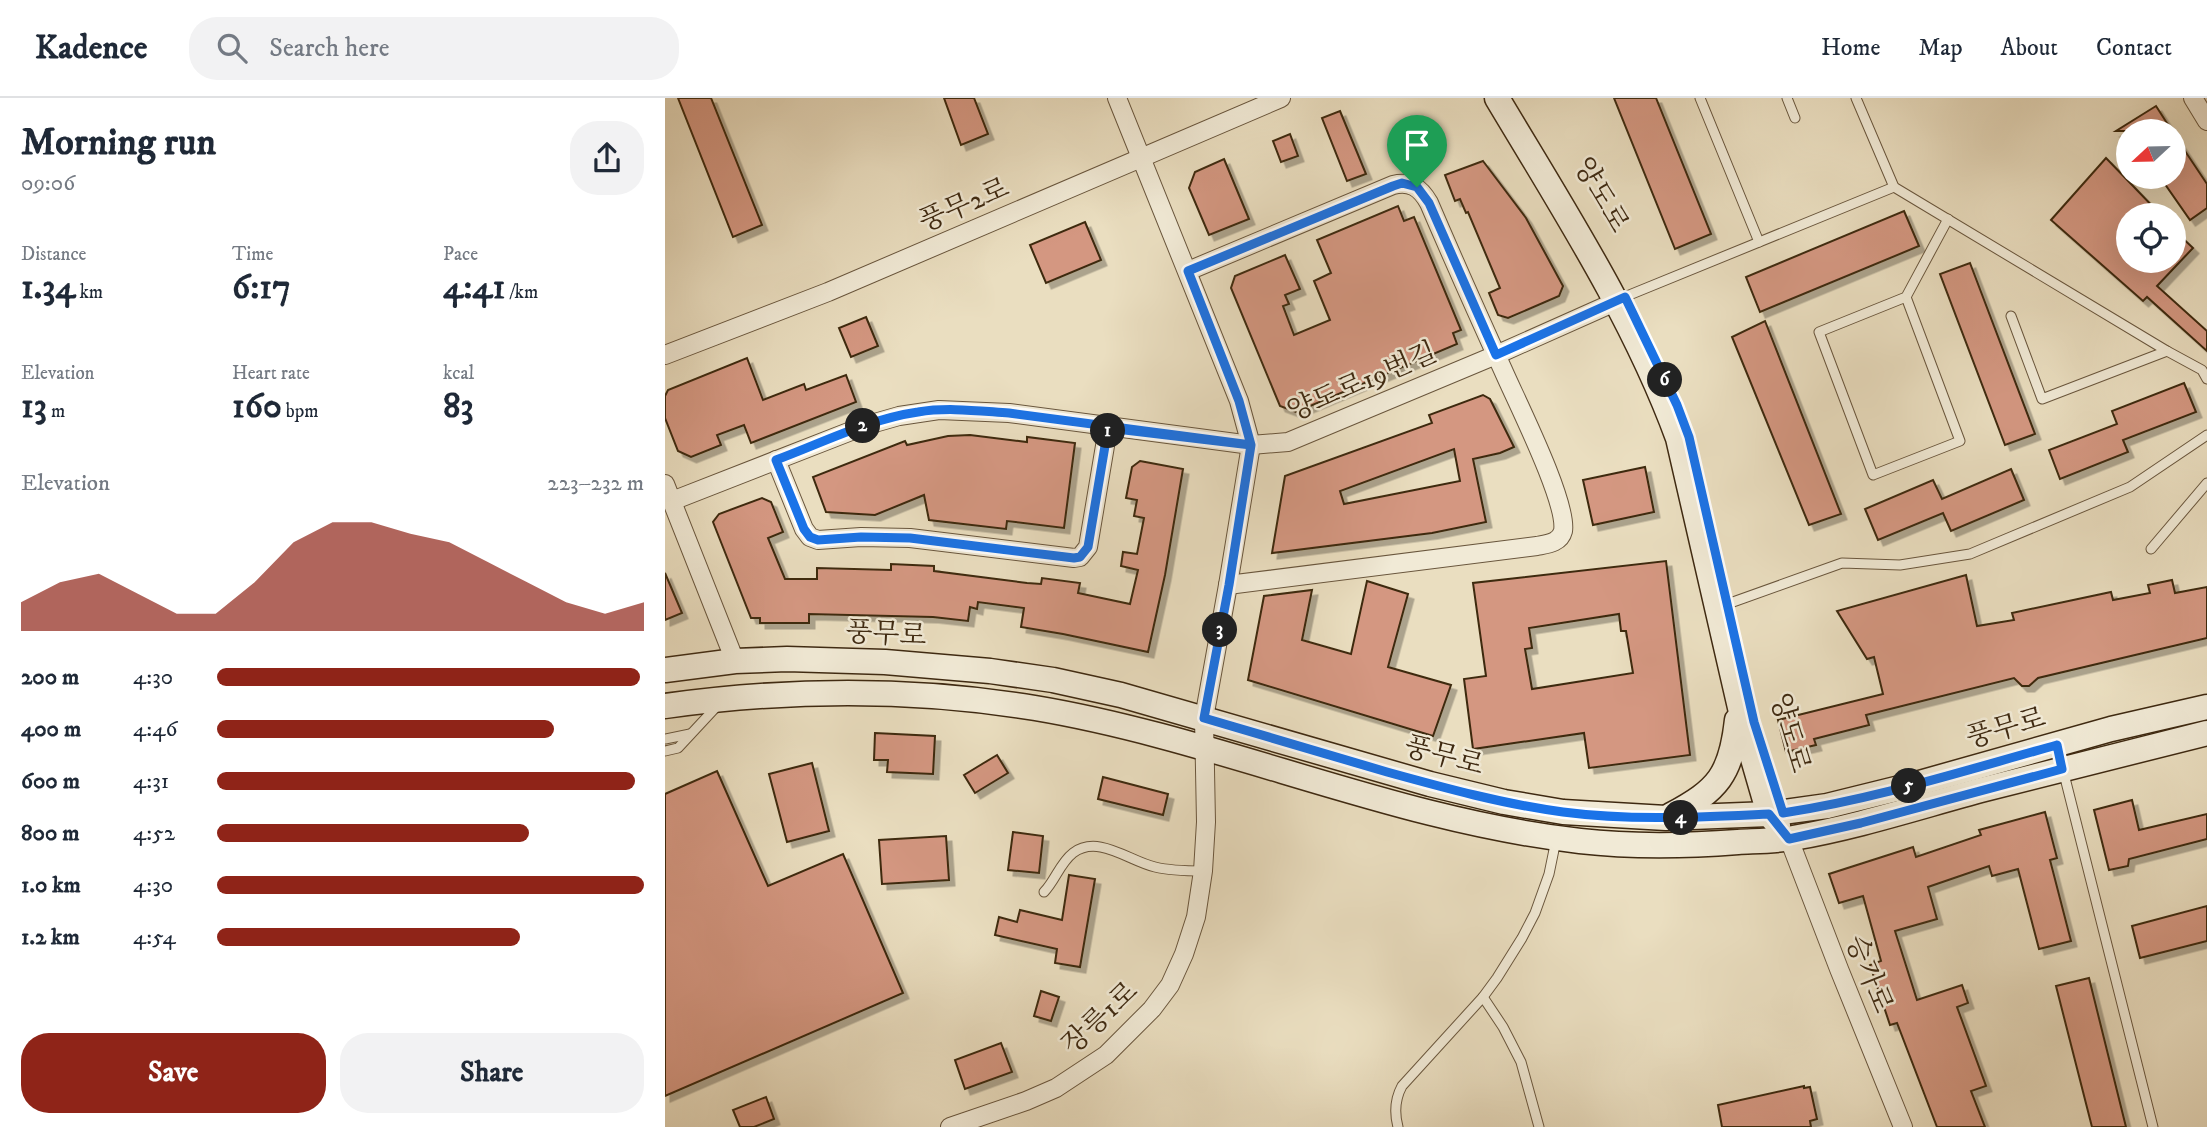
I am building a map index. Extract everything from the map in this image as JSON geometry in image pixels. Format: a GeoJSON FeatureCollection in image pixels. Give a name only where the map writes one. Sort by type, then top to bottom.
{"type":"FeatureCollection","features":[{"type":"Feature","properties":{"kind":"street"},"geometry":{"type":"LineString","coordinates":[[1117,98],[1239,401],[1251,445]]}},
{"type":"Feature","properties":{"kind":"street","name":"풍무2로"},"geometry":{"type":"LineString","coordinates":[[665,355],[828,292],[1281,98]]}},
{"type":"Feature","properties":{"kind":"street","name":"양도로"},"geometry":{"type":"LineString","coordinates":[[1497,98],[1620,299]]}},
{"type":"Feature","properties":{"kind":"street","name":"양도로"},"geometry":{"type":"LineString","coordinates":[[1511,98],[1620,299],[1678,438],[1776,814]]}},
{"type":"Feature","properties":{"kind":"street"},"geometry":{"type":"LineString","coordinates":[[1188,271],[1393,186],[1410,184],[1424,194],[1429,203],[1557,496],[1563,529],[1556,541],[1537,547],[1229,585]]}},
{"type":"Feature","properties":{"kind":"street","name":"양도로19번길"},"geometry":{"type":"LineString","coordinates":[[672,501],[864,426],[918,411],[973,410],[1009,413],[1251,445],[1273,444],[1300,438],[1620,299]]}},
{"type":"Feature","properties":{"kind":"street"},"geometry":{"type":"LineString","coordinates":[[776,460],[804,529],[810,537],[818,540],[910,538],[1074,558],[1080,557],[1088,547],[1108,428]]}},
{"type":"Feature","properties":{"kind":"street","name":"장릉1로"},"geometry":{"type":"LineString","coordinates":[[950,1127],[1056,1088],[1106,1055],[1152,1009],[1170,985],[1184,954],[1196,917],[1203,871],[1206,822],[1204,718],[1251,445]]}},
{"type":"Feature","properties":{"kind":"street"},"geometry":{"type":"LineString","coordinates":[[665,484],[735,661]]}},
{"type":"Feature","properties":{"kind":"street","name":"양도로"},"geometry":{"type":"LineString","coordinates":[[1723,605],[1739,705],[1776,814],[1789,839]]}},
{"type":"Feature","properties":{"kind":"street","name":"풍무로"},"geometry":{"type":"LineString","coordinates":[[665,670],[735,661],[787,659],[885,662],[990,671],[1080,686],[1204,718],[1430,784],[1504,802],[1563,812],[1666,818],[1776,814],[1827,806],[2059,757],[2207,733]]}},
{"type":"Feature","properties":{"kind":"street","name":"풍무로"},"geometry":{"type":"LineString","coordinates":[[665,706],[723,699],[824,694],[967,699],[1037,708],[1205,749],[1353,793],[1476,824],[1557,838],[1628,845],[1682,846],[1789,839],[1861,823],[2059,757],[2111,729],[2207,707]]}},
{"type":"Feature","properties":{"kind":"street"},"geometry":{"type":"LineString","coordinates":[[1666,818],[1698,801],[1718,782],[1732,753],[1739,705]]}},
{"type":"Feature","properties":{"kind":"street","name":"승가로"},"geometry":{"type":"LineString","coordinates":[[1789,839],[1903,1127]]}},
{"type":"Feature","properties":{"kind":"lane"},"geometry":{"type":"LineString","coordinates":[[1700,98],[1759,242]]}},
{"type":"Feature","properties":{"kind":"lane"},"geometry":{"type":"LineString","coordinates":[[1787,98],[1795,118]]}},
{"type":"Feature","properties":{"kind":"lane"},"geometry":{"type":"LineString","coordinates":[[1856,98],[1894,187],[2201,370],[2207,379]]}},
{"type":"Feature","properties":{"kind":"lane"},"geometry":{"type":"LineString","coordinates":[[1620,299],[1894,187]]}},
{"type":"Feature","properties":{"kind":"lane"},"geometry":{"type":"LineString","coordinates":[[1906,297],[1960,441],[1873,475],[1819,332],[1906,297],[1948,219]]}},
{"type":"Feature","properties":{"kind":"lane"},"geometry":{"type":"LineString","coordinates":[[2011,316],[2042,399],[2167,351]]}},
{"type":"Feature","properties":{"kind":"lane"},"geometry":{"type":"LineString","coordinates":[[1723,605],[1842,563],[1900,565],[1970,554],[2130,487],[2207,435]]}},
{"type":"Feature","properties":{"kind":"lane"},"geometry":{"type":"LineString","coordinates":[[2151,549],[2207,483]]}},
{"type":"Feature","properties":{"kind":"lane"},"geometry":{"type":"LineString","coordinates":[[665,751],[678,748],[723,699]]}},
{"type":"Feature","properties":{"kind":"lane"},"geometry":{"type":"LineString","coordinates":[[665,739],[690,734]]}},
{"type":"Feature","properties":{"kind":"lane"},"geometry":{"type":"LineString","coordinates":[[2059,757],[2153,1127]]}},
{"type":"Feature","properties":{"kind":"lane"},"geometry":{"type":"LineString","coordinates":[[1398,1127],[1395,1107],[1402,1086],[1483,998],[1522,938],[1535,913],[1549,874],[1557,838]]}},
{"type":"Feature","properties":{"kind":"lane"},"geometry":{"type":"LineString","coordinates":[[1044,892],[1053,883],[1068,858],[1085,847],[1107,848],[1151,867],[1203,871]]}},
{"type":"Feature","properties":{"kind":"lane"},"geometry":{"type":"LineString","coordinates":[[1483,998],[1503,1027],[1521,1062],[1539,1127]]}},
{"type":"Feature","properties":{"kind":"building"},"geometry":{"type":"Polygon","coordinates":[[[678,98],[711,98],[762,225],[733,237],[678,98]]]}},
{"type":"Feature","properties":{"kind":"building"},"geometry":{"type":"Polygon","coordinates":[[[944,98],[974,98],[988,134],[961,145],[944,98]]]}},
{"type":"Feature","properties":{"kind":"building"},"geometry":{"type":"Polygon","coordinates":[[[1614,98],[1656,98],[1711,234],[1675,249],[1614,98]]]}},
{"type":"Feature","properties":{"kind":"building"},"geometry":{"type":"Polygon","coordinates":[[[2156,106],[2164,119],[2135,119],[2156,106]]]}},
{"type":"Feature","properties":{"kind":"building"},"geometry":{"type":"Polygon","coordinates":[[[1340,111],[1366,174],[1347,181],[1322,118],[1340,111]]]}},
{"type":"Feature","properties":{"kind":"building"},"geometry":{"type":"Polygon","coordinates":[[[1290,134],[1298,156],[1281,162],[1273,141],[1290,134]]]}},
{"type":"Feature","properties":{"kind":"building"},"geometry":{"type":"Polygon","coordinates":[[[2186,152],[2207,184],[2207,208],[2190,220],[2186,214],[2186,203],[2178,203],[2168,189],[2186,189],[2186,152]]]}},
{"type":"Feature","properties":{"kind":"building"},"geometry":{"type":"Polygon","coordinates":[[[2106,158],[2116,168],[2116,189],[2136,189],[2149,203],[2116,203],[2116,273],[2169,273],[2157,286],[2207,331],[2207,351],[2147,297],[2143,301],[2051,220],[2106,158]]]}},
{"type":"Feature","properties":{"kind":"building"},"geometry":{"type":"Polygon","coordinates":[[[1224,159],[1249,219],[1209,235],[1189,188],[1195,172],[1224,159]]]}},
{"type":"Feature","properties":{"kind":"building"},"geometry":{"type":"Polygon","coordinates":[[[1483,161],[1526,218],[1563,286],[1559,296],[1508,318],[1498,315],[1489,293],[1500,288],[1468,212],[1466,213],[1460,199],[1455,201],[1445,175],[1483,161]]]}},
{"type":"Feature","properties":{"kind":"building"},"geometry":{"type":"Polygon","coordinates":[[[1398,206],[1404,221],[1414,217],[1461,330],[1453,333],[1457,344],[1296,412],[1280,406],[1231,288],[1235,276],[1285,255],[1300,289],[1285,295],[1289,304],[1283,306],[1294,335],[1330,320],[1314,281],[1331,273],[1317,240],[1398,206]]]}},
{"type":"Feature","properties":{"kind":"building"},"geometry":{"type":"Polygon","coordinates":[[[1904,211],[1919,246],[1760,312],[1746,277],[1904,211]]]}},
{"type":"Feature","properties":{"kind":"building"},"geometry":{"type":"Polygon","coordinates":[[[1085,222],[1101,260],[1046,283],[1030,245],[1085,222]]]}},
{"type":"Feature","properties":{"kind":"building"},"geometry":{"type":"Polygon","coordinates":[[[2186,241],[2193,248],[2186,255],[2186,241]]]}},
{"type":"Feature","properties":{"kind":"building"},"geometry":{"type":"Polygon","coordinates":[[[1970,263],[2035,434],[2005,445],[1940,274],[1970,263]]]}},
{"type":"Feature","properties":{"kind":"building"},"geometry":{"type":"Polygon","coordinates":[[[866,317],[878,346],[851,357],[839,328],[866,317]]]}},
{"type":"Feature","properties":{"kind":"building"},"geometry":{"type":"Polygon","coordinates":[[[1765,321],[1841,514],[1809,525],[1732,337],[1765,321]]]}},
{"type":"Feature","properties":{"kind":"building"},"geometry":{"type":"Polygon","coordinates":[[[747,358],[763,400],[804,384],[806,390],[846,375],[856,402],[751,443],[744,425],[717,435],[721,445],[691,457],[678,451],[665,418],[665,396],[668,390],[747,358]]]}},
{"type":"Feature","properties":{"kind":"building"},"geometry":{"type":"Polygon","coordinates":[[[2184,383],[2196,412],[2123,440],[2128,452],[2060,479],[2049,450],[2117,424],[2112,411],[2184,383]]]}},
{"type":"Feature","properties":{"kind":"building"},"geometry":{"type":"Polygon","coordinates":[[[1483,395],[1490,399],[1514,447],[1473,459],[1486,522],[1432,533],[1272,553],[1285,476],[1432,423],[1429,415],[1483,395]],[[1454,449],[1340,491],[1344,504],[1460,481],[1454,449]]]}},
{"type":"Feature","properties":{"kind":"building"},"geometry":{"type":"Polygon","coordinates":[[[970,435],[1027,442],[1027,437],[1075,443],[1064,528],[1007,521],[1006,529],[929,520],[924,495],[875,515],[826,512],[813,477],[905,441],[907,445],[948,436],[970,435]]]}},
{"type":"Feature","properties":{"kind":"building"},"geometry":{"type":"Polygon","coordinates":[[[1140,461],[1183,469],[1165,575],[1148,652],[1021,627],[1024,608],[978,602],[977,609],[970,607],[968,621],[933,617],[809,614],[809,623],[760,623],[760,618],[751,618],[713,522],[719,514],[762,498],[771,502],[783,532],[768,538],[785,579],[817,579],[817,568],[891,570],[891,564],[934,566],[934,571],[1027,583],[1041,584],[1042,578],[1080,583],[1078,593],[1130,604],[1138,570],[1121,566],[1123,552],[1137,554],[1144,518],[1134,516],[1137,500],[1126,498],[1132,467],[1140,461]]]}},
{"type":"Feature","properties":{"kind":"building"},"geometry":{"type":"Polygon","coordinates":[[[1645,467],[1654,512],[1593,525],[1583,480],[1645,467]]]}},
{"type":"Feature","properties":{"kind":"building"},"geometry":{"type":"Polygon","coordinates":[[[2011,469],[2024,500],[1951,531],[1943,513],[1878,540],[1865,509],[1933,480],[1942,499],[2011,469]]]}},
{"type":"Feature","properties":{"kind":"building"},"geometry":{"type":"Polygon","coordinates":[[[1666,561],[1690,755],[1589,768],[1584,733],[1473,749],[1464,679],[1486,676],[1473,583],[1666,561]],[[1619,614],[1529,628],[1532,648],[1525,649],[1532,689],[1633,673],[1626,631],[1621,631],[1619,614]]]}},
{"type":"Feature","properties":{"kind":"building"},"geometry":{"type":"Polygon","coordinates":[[[665,573],[682,613],[665,620],[665,573]]]}},
{"type":"Feature","properties":{"kind":"building"},"geometry":{"type":"Polygon","coordinates":[[[1966,575],[1977,626],[2014,620],[2012,613],[2111,592],[2113,600],[2150,593],[2148,585],[2172,580],[2175,593],[2207,587],[2207,638],[2038,678],[2029,686],[2022,686],[2014,678],[1866,715],[1869,725],[1814,739],[1816,745],[1786,752],[1778,720],[1883,694],[1874,657],[1867,659],[1837,611],[1966,575]]]}},
{"type":"Feature","properties":{"kind":"building"},"geometry":{"type":"Polygon","coordinates":[[[1367,581],[1408,594],[1388,667],[1451,685],[1433,736],[1248,680],[1264,596],[1312,590],[1302,640],[1351,654],[1367,581]]]}},
{"type":"Feature","properties":{"kind":"building"},"geometry":{"type":"Polygon","coordinates":[[[875,733],[935,736],[933,774],[887,772],[888,760],[874,760],[875,733]]]}},
{"type":"Feature","properties":{"kind":"building"},"geometry":{"type":"Polygon","coordinates":[[[997,755],[1008,773],[975,793],[964,775],[997,755]]]}},
{"type":"Feature","properties":{"kind":"building"},"geometry":{"type":"Polygon","coordinates":[[[812,763],[829,831],[787,842],[769,774],[812,763]]]}},
{"type":"Feature","properties":{"kind":"building"},"geometry":{"type":"Polygon","coordinates":[[[717,771],[768,886],[843,854],[903,993],[665,1096],[665,794],[717,771]]]}},
{"type":"Feature","properties":{"kind":"building"},"geometry":{"type":"Polygon","coordinates":[[[1103,777],[1168,794],[1163,815],[1098,799],[1103,777]]]}},
{"type":"Feature","properties":{"kind":"building"},"geometry":{"type":"Polygon","coordinates":[[[2132,800],[2139,830],[2207,814],[2207,839],[2129,859],[2128,866],[2109,870],[2094,810],[2132,800]]]}},
{"type":"Feature","properties":{"kind":"building"},"geometry":{"type":"Polygon","coordinates":[[[2045,812],[2057,858],[2050,860],[2071,941],[2039,949],[2018,869],[1992,876],[1989,866],[1928,887],[1937,919],[1895,931],[1917,1000],[1962,985],[1968,1003],[1957,1007],[1986,1086],[1971,1091],[1985,1127],[1937,1127],[1897,1023],[1890,1025],[1870,965],[1881,961],[1863,896],[1839,903],[1829,874],[1913,847],[1916,857],[1981,835],[1979,830],[2045,812]]]}},
{"type":"Feature","properties":{"kind":"building"},"geometry":{"type":"Polygon","coordinates":[[[1013,832],[1043,836],[1039,873],[1008,870],[1013,832]]]}},
{"type":"Feature","properties":{"kind":"building"},"geometry":{"type":"Polygon","coordinates":[[[946,836],[949,880],[882,884],[879,840],[946,836]]]}},
{"type":"Feature","properties":{"kind":"building"},"geometry":{"type":"Polygon","coordinates":[[[1069,875],[1095,879],[1080,967],[1055,963],[1057,949],[995,935],[999,917],[1017,922],[1020,910],[1062,920],[1069,875]]]}},
{"type":"Feature","properties":{"kind":"building"},"geometry":{"type":"Polygon","coordinates":[[[2207,906],[2207,941],[2140,958],[2132,926],[2207,906]]]}},
{"type":"Feature","properties":{"kind":"building"},"geometry":{"type":"Polygon","coordinates":[[[2089,978],[2126,1127],[2092,1127],[2056,986],[2089,978]]]}},
{"type":"Feature","properties":{"kind":"building"},"geometry":{"type":"Polygon","coordinates":[[[1041,991],[1059,997],[1051,1021],[1034,1016],[1041,991]]]}},
{"type":"Feature","properties":{"kind":"building"},"geometry":{"type":"Polygon","coordinates":[[[1001,1043],[1012,1072],[965,1089],[955,1060],[1001,1043]]]}},
{"type":"Feature","properties":{"kind":"building"},"geometry":{"type":"Polygon","coordinates":[[[1804,1086],[1810,1087],[1817,1119],[1810,1121],[1811,1127],[1722,1127],[1718,1105],[1804,1086]]]}},
{"type":"Feature","properties":{"kind":"building"},"geometry":{"type":"Polygon","coordinates":[[[766,1097],[774,1119],[754,1127],[740,1127],[733,1110],[766,1097]]]}},
{"type":"Feature","properties":{"kind":"route"},"geometry":{"type":"LineString","coordinates":[[1417,187],[1402,183],[1393,186],[1188,271],[1239,401],[1251,445],[1108,428],[1088,547],[1080,557],[910,538],[818,540],[810,537],[804,529],[776,460],[864,426],[918,411],[973,410],[1009,413],[1251,445],[1204,718],[1430,784],[1504,802],[1563,812],[1616,816],[1666,818],[1769,814],[1789,839],[1861,823],[2062,769],[2057,745],[1868,797],[1783,813],[1754,722],[1689,437],[1677,405],[1625,297],[1496,355],[1429,203],[1417,187]]}}]}
